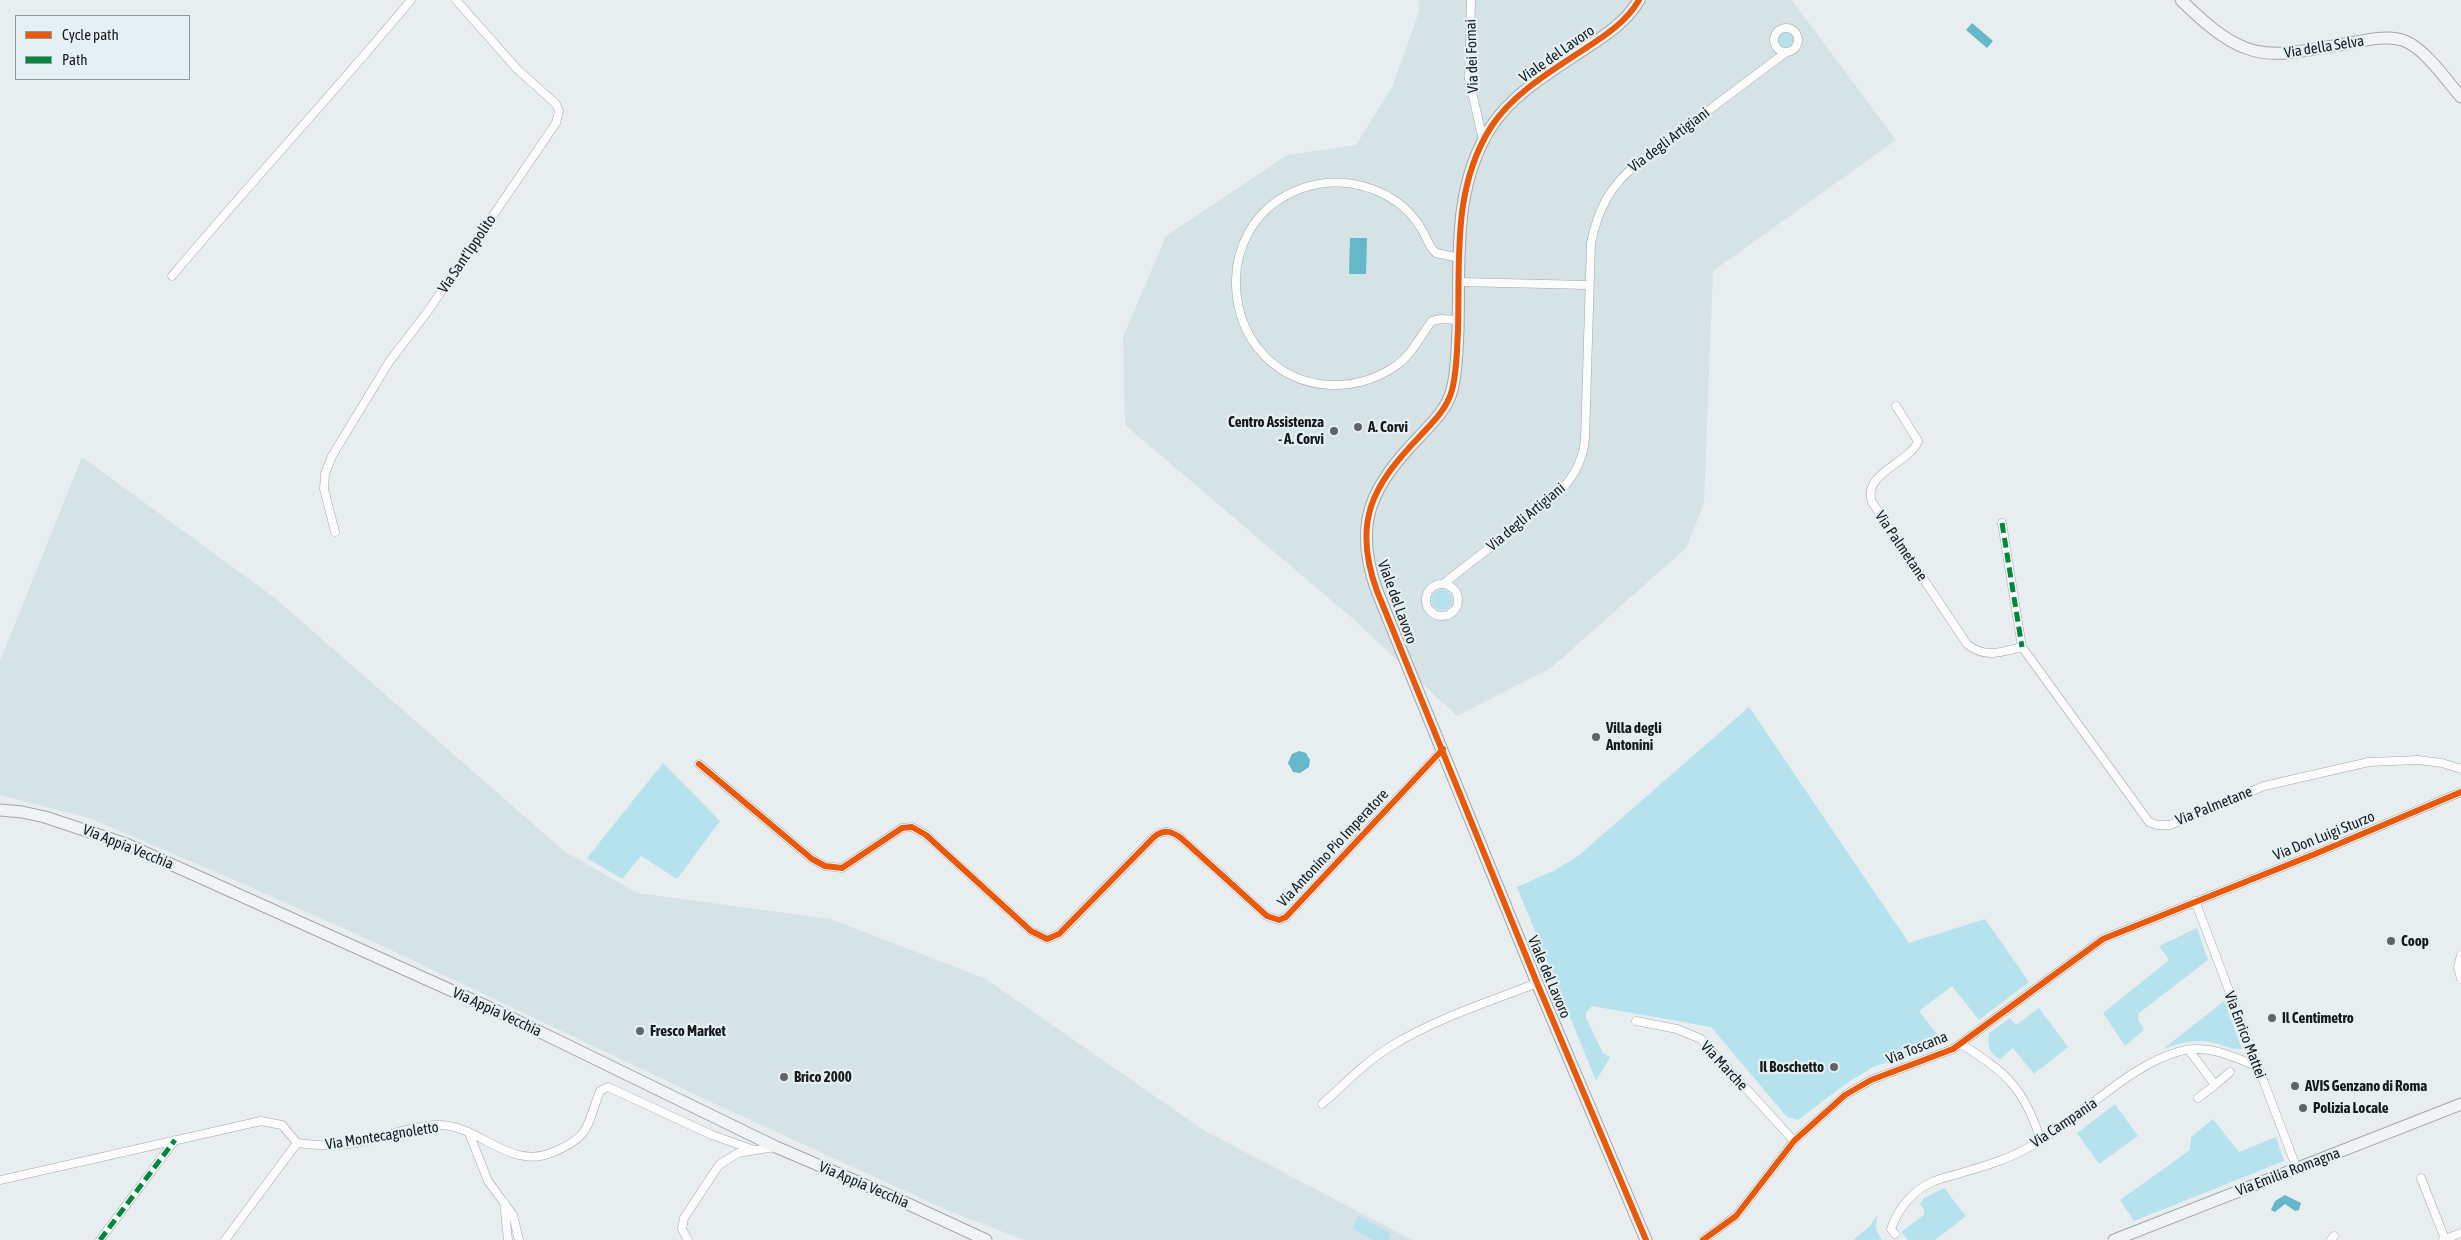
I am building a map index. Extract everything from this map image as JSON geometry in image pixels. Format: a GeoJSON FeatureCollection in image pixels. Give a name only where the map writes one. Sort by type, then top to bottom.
{"type":"FeatureCollection","features":[{"type":"Feature","properties":{"kind":"street"},"geometry":{"type":"LineString","coordinates":[[172,276],[249,184],[353,69],[411,0]]}},
{"type":"Feature","properties":{"kind":"street","name":"Via Sant'Ippolito"},"geometry":{"type":"LineString","coordinates":[[335,532],[324,489],[325,474],[332,456],[385,367],[428,311],[556,123],[559,115],[556,104],[517,69],[456,0]]}},
{"type":"Feature","properties":{"kind":"street","name":"Via dei Fornai"},"geometry":{"type":"LineString","coordinates":[[1471,0],[1469,79],[1483,140]]}},
{"type":"Feature","properties":{"kind":"street","name":"Viale del Lavoro"},"geometry":{"type":"LineString","coordinates":[[1639,0],[1632,11],[1612,29],[1519,97],[1498,118],[1483,140],[1472,164],[1463,194],[1454,382],[1449,399],[1438,417],[1396,460],[1381,482],[1369,507],[1366,531],[1368,556],[1375,586],[1537,983],[1646,1240]]}},
{"type":"Feature","properties":{"kind":"street","name":"Via della Selva"},"geometry":{"type":"LineString","coordinates":[[2181,0],[2228,40],[2244,49],[2260,54],[2279,54],[2373,40],[2403,40],[2420,52],[2461,98]]}},
{"type":"Feature","properties":{"kind":"street","name":"Via degli Artigiani"},"geometry":{"type":"LineString","coordinates":[[1443,584],[1452,587],[1458,599],[1454,612],[1441,616],[1429,610],[1426,600],[1429,590],[1443,584],[1552,499],[1568,483],[1577,469],[1585,443],[1588,285],[1595,227],[1605,200],[1618,180],[1785,53]]}},
{"type":"Feature","properties":{"kind":"street"},"geometry":{"type":"LineString","coordinates":[[1458,320],[1441,319],[1432,321],[1409,354],[1395,366],[1377,376],[1348,385],[1320,384],[1299,378],[1283,370],[1258,348],[1242,319],[1236,297],[1236,280],[1243,245],[1261,216],[1274,203],[1293,192],[1328,182],[1363,185],[1392,198],[1412,215],[1436,253],[1460,258]]}},
{"type":"Feature","properties":{"kind":"street"},"geometry":{"type":"LineString","coordinates":[[1459,282],[1588,285]]}},
{"type":"Feature","properties":{"kind":"street","name":"Via Palmetane"},"geometry":{"type":"LineString","coordinates":[[1896,406],[1918,441],[1914,449],[1874,482],[1870,493],[1872,502],[1967,644],[1976,650],[1989,654],[2022,647]]}},
{"type":"Feature","properties":{"kind":"street","name":"Via Palmetane"},"geometry":{"type":"LineString","coordinates":[[2002,523],[2022,647],[2144,818],[2154,825],[2173,824],[2225,800],[2271,784],[2370,762],[2401,759],[2426,760],[2461,769]]}},
{"type":"Feature","properties":{"kind":"street","name":"Via Antonino Pio Imperatore"},"geometry":{"type":"LineString","coordinates":[[699,764],[812,859],[825,866],[845,867],[902,828],[916,829],[926,835],[1031,931],[1047,939],[1058,934],[1154,837],[1164,831],[1181,838],[1267,916],[1279,920],[1286,917],[1443,749]]}},
{"type":"Feature","properties":{"kind":"street","name":"Via Don Luigi Sturzo"},"geometry":{"type":"LineString","coordinates":[[2195,901],[2316,854],[2461,792]]}},
{"type":"Feature","properties":{"kind":"street","name":"Via Appia Vecchia"},"geometry":{"type":"LineString","coordinates":[[0,810],[45,817],[126,844],[488,1007],[776,1147],[893,1197],[986,1240]]}},
{"type":"Feature","properties":{"kind":"street","name":"Via Toscana"},"geometry":{"type":"LineString","coordinates":[[1703,1240],[1740,1213],[1794,1141],[1823,1113],[1857,1087],[1945,1053],[1961,1044],[2103,938],[2195,901]]}},
{"type":"Feature","properties":{"kind":"street","name":"Via Enrico Mattei"},"geometry":{"type":"LineString","coordinates":[[2195,901],[2297,1169]]}},
{"type":"Feature","properties":{"kind":"street"},"geometry":{"type":"LineString","coordinates":[[2461,955],[2458,967],[2461,979]]}},
{"type":"Feature","properties":{"kind":"street","name":"Viale del Lavoro"},"geometry":{"type":"LineString","coordinates":[[1322,1104],[1376,1056],[1405,1038],[1428,1026],[1537,983]]}},
{"type":"Feature","properties":{"kind":"street","name":"Via Marche"},"geometry":{"type":"LineString","coordinates":[[1636,1021],[1677,1029],[1700,1039],[1794,1141]]}},
{"type":"Feature","properties":{"kind":"street"},"geometry":{"type":"LineString","coordinates":[[1961,1044],[1998,1069],[2016,1087],[2030,1108],[2041,1140]]}},
{"type":"Feature","properties":{"kind":"street"},"geometry":{"type":"LineString","coordinates":[[2189,1050],[2215,1085]]}},
{"type":"Feature","properties":{"kind":"street","name":"Via Campania"},"geometry":{"type":"LineString","coordinates":[[1895,1234],[1891,1229],[1896,1214],[1907,1200],[1931,1182],[2006,1159],[2041,1140],[2130,1077],[2162,1059],[2189,1050],[2211,1051],[2258,1067]]}},
{"type":"Feature","properties":{"kind":"street"},"geometry":{"type":"LineString","coordinates":[[2198,1098],[2230,1072]]}},
{"type":"Feature","properties":{"kind":"street","name":"Via Montecagnoletto"},"geometry":{"type":"LineString","coordinates":[[297,1143],[322,1146],[350,1144],[431,1125],[445,1125],[469,1133],[516,1156],[533,1158],[567,1146],[582,1135],[590,1123],[600,1091],[608,1086],[712,1135],[754,1150]]}},
{"type":"Feature","properties":{"kind":"street","name":"Via Emilia Romagna"},"geometry":{"type":"LineString","coordinates":[[2114,1240],[2461,1104]]}},
{"type":"Feature","properties":{"kind":"street"},"geometry":{"type":"LineString","coordinates":[[0,1180],[175,1140],[269,1121],[282,1125],[297,1143],[225,1240]]}},
{"type":"Feature","properties":{"kind":"street"},"geometry":{"type":"LineString","coordinates":[[469,1133],[484,1174],[513,1215],[519,1240]]}},
{"type":"Feature","properties":{"kind":"street"},"geometry":{"type":"LineString","coordinates":[[100,1240],[175,1140]]}},
{"type":"Feature","properties":{"kind":"street"},"geometry":{"type":"LineString","coordinates":[[688,1240],[682,1230],[684,1218],[716,1170],[730,1156],[776,1147]]}},
{"type":"Feature","properties":{"kind":"street"},"geometry":{"type":"LineString","coordinates":[[2421,1178],[2444,1240],[2461,1233]]}},
{"type":"Feature","properties":{"kind":"street"},"geometry":{"type":"LineString","coordinates":[[504,1202],[508,1240]]}},
{"type":"Feature","properties":{"kind":"shaded area"},"geometry":{"type":"Polygon","coordinates":[[[1418,0],[1792,0],[1896,140],[1713,271],[1704,504],[1686,548],[1551,668],[1457,716],[1352,618],[1125,425],[1123,337],[1166,236],[1287,155],[1356,145],[1393,85],[1419,11],[1418,0]]]}},
{"type":"Feature","properties":{"kind":"shaded area"},"geometry":{"type":"Polygon","coordinates":[[[1782,31],[1790,31],[1795,36],[1793,47],[1782,49],[1777,44],[1777,36],[1782,31]]]}},
{"type":"Feature","properties":{"kind":"shaded area"},"geometry":{"type":"Polygon","coordinates":[[[82,457],[275,598],[564,851],[637,893],[831,919],[986,979],[1205,1131],[1412,1240],[1024,1240],[949,1211],[713,1103],[376,943],[218,873],[89,818],[0,795],[0,661],[82,457]]]}},
{"type":"Feature","properties":{"kind":"shaded area"},"geometry":{"type":"Polygon","coordinates":[[[1442,590],[1449,593],[1452,600],[1449,607],[1442,610],[1435,607],[1432,600],[1435,593],[1442,590]]]}},
{"type":"Feature","properties":{"kind":"shaded area"},"geometry":{"type":"Polygon","coordinates":[[[1749,707],[1909,943],[1985,919],[2029,982],[1979,1020],[1952,986],[1919,1011],[1944,1043],[1873,1067],[1844,1085],[1798,1120],[1787,1117],[1711,1027],[1592,1006],[1586,1013],[1586,1018],[1603,1053],[1610,1057],[1596,1081],[1517,887],[1555,870],[1578,856],[1749,707]]]}},
{"type":"Feature","properties":{"kind":"shaded area"},"geometry":{"type":"Polygon","coordinates":[[[663,763],[720,821],[677,879],[641,856],[622,879],[587,858],[663,763]]]}},
{"type":"Feature","properties":{"kind":"shaded area"},"geometry":{"type":"Polygon","coordinates":[[[2197,928],[2208,960],[2139,1013],[2138,1019],[2144,1030],[2125,1046],[2103,1013],[2169,960],[2159,946],[2197,928]]]}},
{"type":"Feature","properties":{"kind":"shaded area"},"geometry":{"type":"Polygon","coordinates":[[[2224,1001],[2242,1049],[2194,1041],[2163,1049],[2224,1001]]]}},
{"type":"Feature","properties":{"kind":"shaded area"},"geometry":{"type":"Polygon","coordinates":[[[2039,1008],[2068,1047],[2034,1074],[2013,1048],[2000,1059],[1996,1057],[1990,1048],[1988,1037],[1989,1033],[2010,1018],[2016,1025],[2039,1008]]]}},
{"type":"Feature","properties":{"kind":"shaded area"},"geometry":{"type":"Polygon","coordinates":[[[2115,1104],[2138,1136],[2099,1164],[2077,1133],[2115,1104]]]}},
{"type":"Feature","properties":{"kind":"shaded area"},"geometry":{"type":"Polygon","coordinates":[[[2213,1119],[2239,1152],[2276,1137],[2284,1161],[2134,1221],[2120,1200],[2190,1150],[2191,1137],[2213,1119]]]}},
{"type":"Feature","properties":{"kind":"shaded area"},"geometry":{"type":"Polygon","coordinates":[[[1944,1188],[1966,1216],[1935,1240],[1908,1240],[1901,1232],[1924,1215],[1924,1210],[1920,1204],[1924,1198],[1944,1188]]]}},
{"type":"Feature","properties":{"kind":"shaded area"},"geometry":{"type":"Polygon","coordinates":[[[1877,1215],[1876,1229],[1882,1240],[1853,1240],[1870,1226],[1877,1215]]]}},
{"type":"Feature","properties":{"kind":"shaded area"},"geometry":{"type":"Polygon","coordinates":[[[1359,1216],[1391,1234],[1388,1240],[1373,1240],[1352,1228],[1359,1216]]]}},
{"type":"Feature","properties":{"kind":"water"},"geometry":{"type":"Polygon","coordinates":[[[1972,23],[1993,41],[1987,48],[1966,30],[1972,23]]]}},
{"type":"Feature","properties":{"kind":"water"},"geometry":{"type":"Polygon","coordinates":[[[1350,238],[1367,238],[1366,274],[1349,274],[1350,238]]]}},
{"type":"Feature","properties":{"kind":"water"},"geometry":{"type":"Polygon","coordinates":[[[1299,751],[1306,753],[1310,760],[1309,767],[1300,773],[1293,772],[1288,763],[1292,754],[1299,751]]]}},
{"type":"Feature","properties":{"kind":"water"},"geometry":{"type":"Polygon","coordinates":[[[2285,1195],[2301,1203],[2299,1210],[2295,1211],[2285,1204],[2275,1212],[2271,1210],[2275,1201],[2285,1195]]]}},
{"type":"Feature","properties":{"kind":"marked path"},"geometry":{"type":"LineString","coordinates":[[2002,523],[2022,647]]}},
{"type":"Feature","properties":{"kind":"marked path"},"geometry":{"type":"LineString","coordinates":[[100,1240],[175,1140]]}},
{"type":"Feature","properties":{"kind":"cycle path"},"geometry":{"type":"LineString","coordinates":[[1639,0],[1628,15],[1615,27],[1534,83],[1510,103],[1491,127],[1478,150],[1464,200],[1461,225],[1457,352],[1452,390],[1447,403],[1439,415],[1403,454],[1379,489],[1371,506],[1367,525],[1366,545],[1377,591],[1537,983],[1646,1240]]}},
{"type":"Feature","properties":{"kind":"cycle path"},"geometry":{"type":"LineString","coordinates":[[699,764],[812,859],[825,866],[842,868],[902,828],[912,827],[926,835],[1031,931],[1047,939],[1059,934],[1154,837],[1164,832],[1171,832],[1181,838],[1267,916],[1279,920],[1286,917],[1443,749]]}},
{"type":"Feature","properties":{"kind":"cycle path"},"geometry":{"type":"LineString","coordinates":[[1703,1240],[1736,1216],[1794,1141],[1845,1095],[1871,1080],[1953,1049],[2103,939],[2315,854],[2461,792]]}},
{"type":"Feature","properties":{"kind":"place","name":"A. Corvi"},"geometry":{"type":"Point","coordinates":[1358,427]}},
{"type":"Feature","properties":{"kind":"place","name":"Centro Assistenza - A. Corvi"},"geometry":{"type":"Point","coordinates":[1334,431]}},
{"type":"Feature","properties":{"kind":"place","name":"Villa degli Antonini"},"geometry":{"type":"Point","coordinates":[1596,737]}},
{"type":"Feature","properties":{"kind":"place","name":"Coop"},"geometry":{"type":"Point","coordinates":[2391,941]}},
{"type":"Feature","properties":{"kind":"place","name":"Il Centimetro"},"geometry":{"type":"Point","coordinates":[2272,1018]}},
{"type":"Feature","properties":{"kind":"place","name":"Fresco Market"},"geometry":{"type":"Point","coordinates":[640,1031]}},
{"type":"Feature","properties":{"kind":"place","name":"Il Boschetto"},"geometry":{"type":"Point","coordinates":[1834,1067]}},
{"type":"Feature","properties":{"kind":"place","name":"Brico 2000"},"geometry":{"type":"Point","coordinates":[784,1077]}},
{"type":"Feature","properties":{"kind":"place","name":"AVIS Genzano di Roma"},"geometry":{"type":"Point","coordinates":[2295,1086]}},
{"type":"Feature","properties":{"kind":"place","name":"Polizia Locale"},"geometry":{"type":"Point","coordinates":[2303,1108]}}]}
